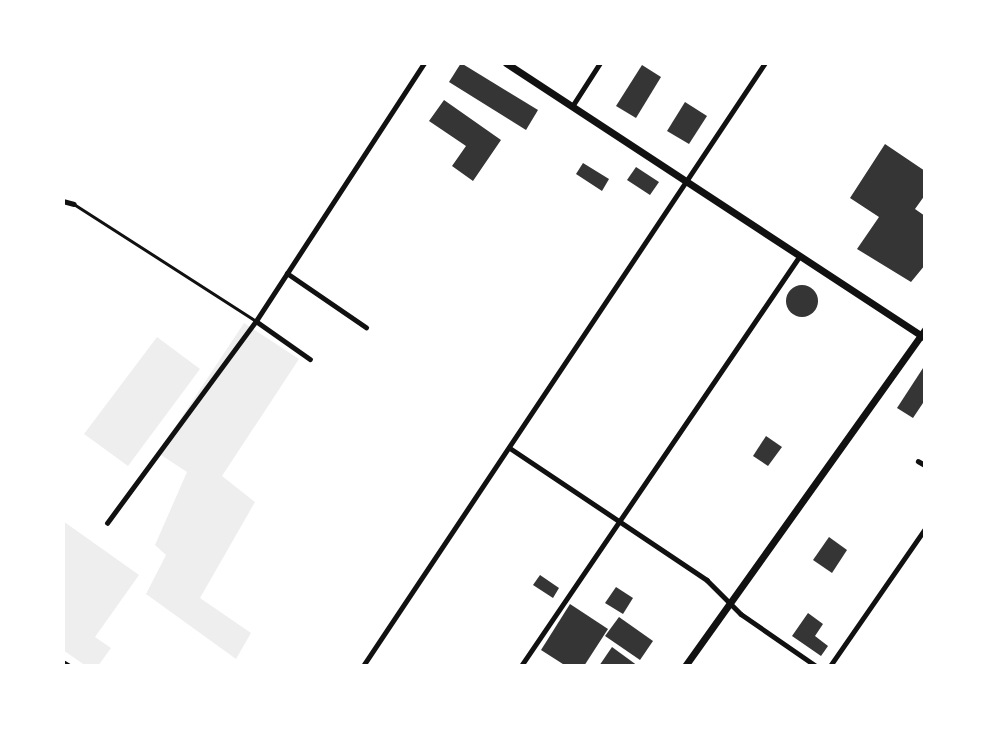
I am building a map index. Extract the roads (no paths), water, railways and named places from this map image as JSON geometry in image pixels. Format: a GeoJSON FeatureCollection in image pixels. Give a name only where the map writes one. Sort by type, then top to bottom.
{"type":"FeatureCollection","features":[{"type":"Feature","properties":{"kind":"main road"},"geometry":{"type":"LineString","coordinates":[[506,63],[691,180],[923,334],[685,666]]}},
{"type":"Feature","properties":{"kind":"main road"},"geometry":{"type":"LineString","coordinates":[[63,663],[68,666]]}},
{"type":"Feature","properties":{"kind":"street"},"geometry":{"type":"LineString","coordinates":[[107,523],[256,320],[424,63]]}},
{"type":"Feature","properties":{"kind":"street"},"geometry":{"type":"LineString","coordinates":[[573,105],[600,63]]}},
{"type":"Feature","properties":{"kind":"street"},"geometry":{"type":"LineString","coordinates":[[363,666],[691,180],[765,63]]}},
{"type":"Feature","properties":{"kind":"street"},"geometry":{"type":"LineString","coordinates":[[63,201],[74,204]]}},
{"type":"Feature","properties":{"kind":"street"},"geometry":{"type":"LineString","coordinates":[[521,666],[801,254]]}},
{"type":"Feature","properties":{"kind":"street"},"geometry":{"type":"LineString","coordinates":[[287,273],[366,327]]}},
{"type":"Feature","properties":{"kind":"street"},"geometry":{"type":"LineString","coordinates":[[256,320],[310,359]]}},
{"type":"Feature","properties":{"kind":"street"},"geometry":{"type":"LineString","coordinates":[[510,448],[622,520],[707,580],[729,604],[816,666]]}},
{"type":"Feature","properties":{"kind":"street"},"geometry":{"type":"LineString","coordinates":[[918,461],[925,466]]}},
{"type":"Feature","properties":{"kind":"street"},"geometry":{"type":"LineString","coordinates":[[830,666],[925,529]]}},
{"type":"Feature","properties":{"kind":"lane"},"geometry":{"type":"LineString","coordinates":[[74,204],[256,320]]}}]}
